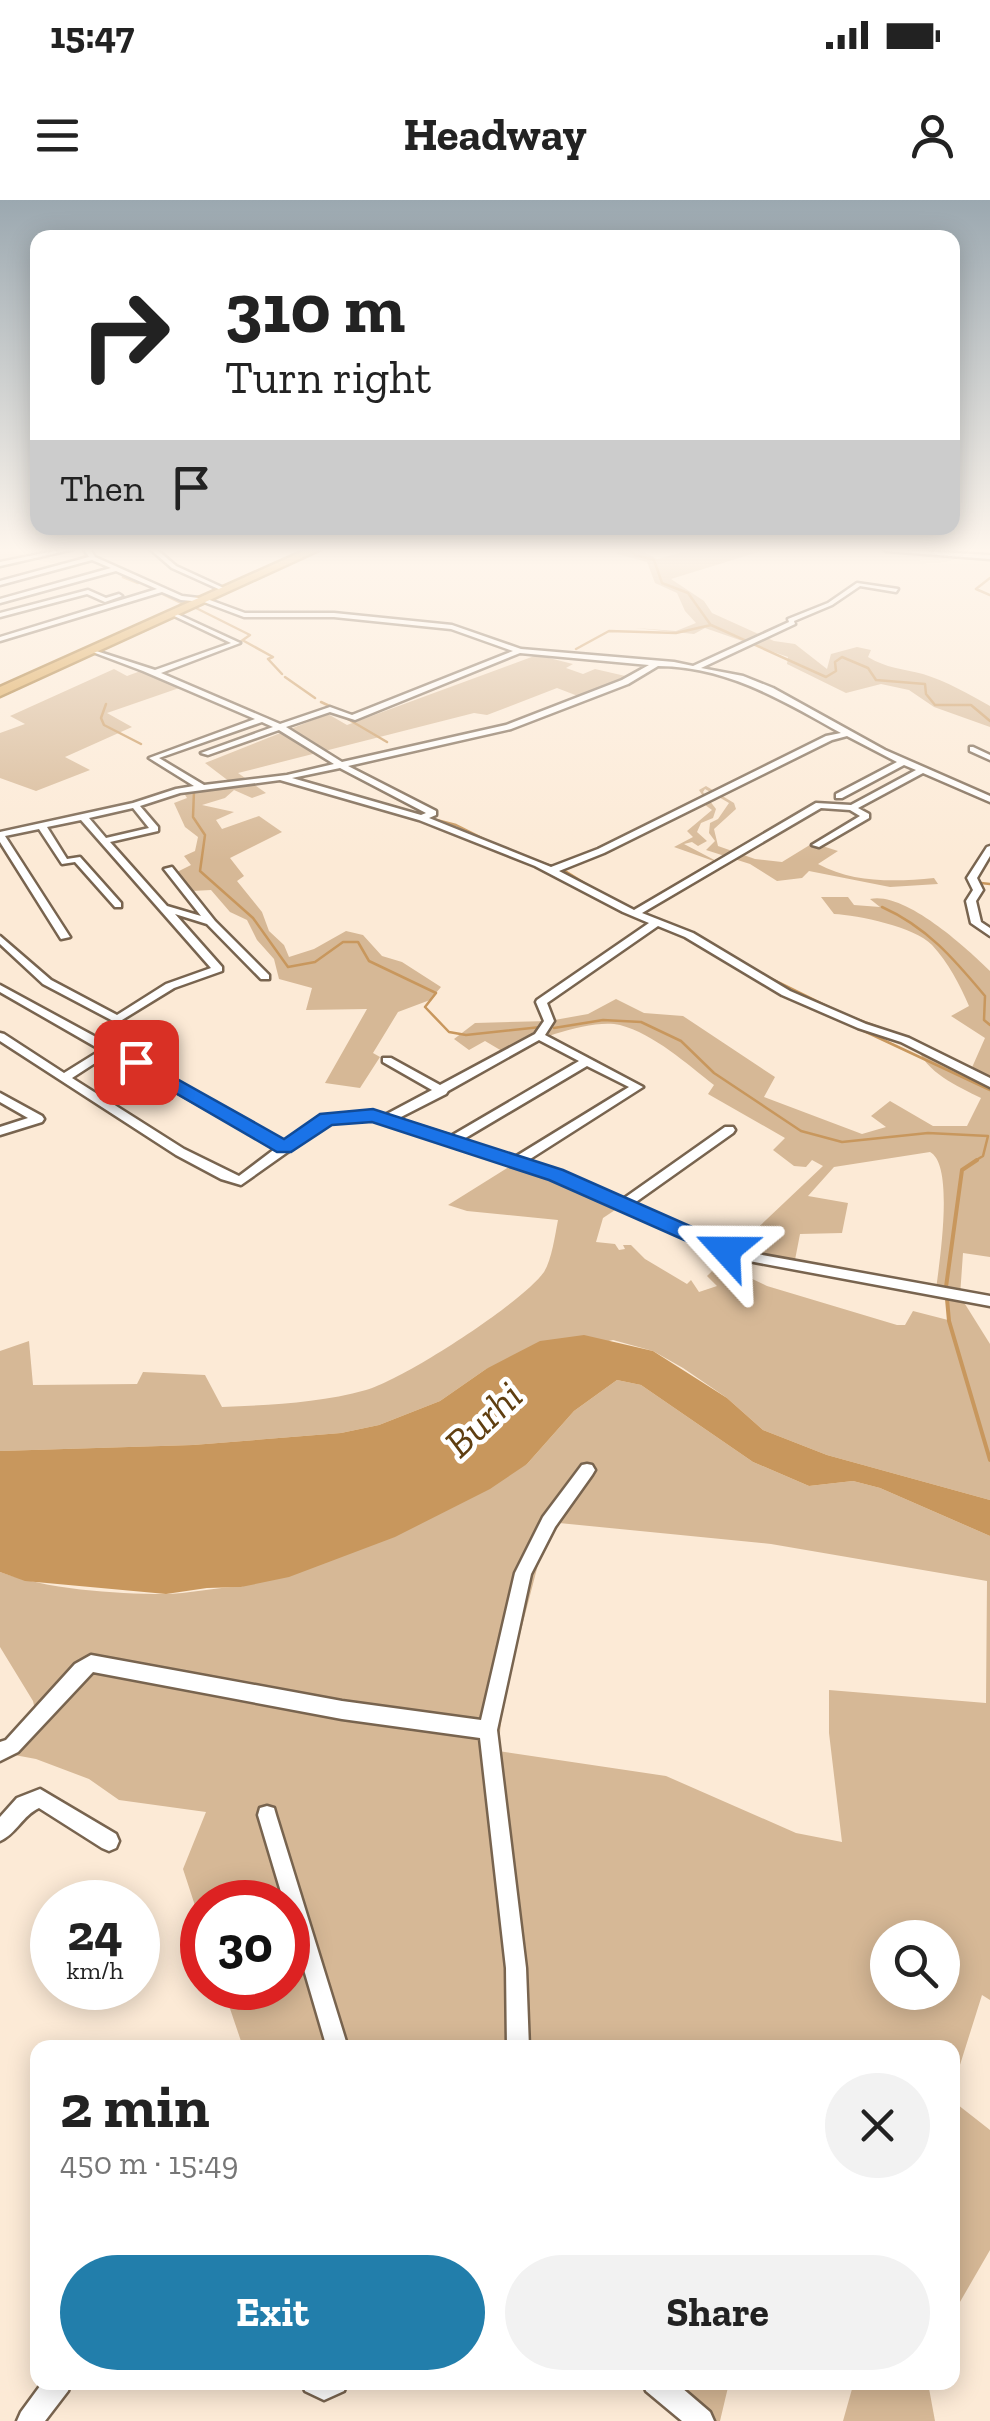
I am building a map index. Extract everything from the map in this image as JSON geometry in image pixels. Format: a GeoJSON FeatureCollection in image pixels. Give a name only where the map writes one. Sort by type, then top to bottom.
{"type":"FeatureCollection","features":[{"type":"Feature","properties":{"kind":"highway"},"geometry":{"type":"LineString","coordinates":[[0,692],[86,653]]}},
{"type":"Feature","properties":{"kind":"street"},"geometry":{"type":"LineString","coordinates":[[99,653],[280,727],[341,765],[433,813],[422,818]]}},
{"type":"Feature","properties":{"kind":"street"},"geometry":{"type":"LineString","coordinates":[[154,673],[210,653]]}},
{"type":"Feature","properties":{"kind":"street"},"geometry":{"type":"LineString","coordinates":[[205,753],[330,709],[352,718],[516,653]]}},
{"type":"Feature","properties":{"kind":"street"},"geometry":{"type":"LineString","coordinates":[[537,653],[695,667],[770,690],[904,762],[990,799]]}},
{"type":"Feature","properties":{"kind":"street"},"geometry":{"type":"LineString","coordinates":[[695,667],[727,653]]}},
{"type":"Feature","properties":{"kind":"street"},"geometry":{"type":"LineString","coordinates":[[66,938],[0,835],[202,787],[280,778],[508,726],[625,682],[657,664]]}},
{"type":"Feature","properties":{"kind":"street"},"geometry":{"type":"LineString","coordinates":[[202,787],[152,758],[263,719]]}},
{"type":"Feature","properties":{"kind":"street"},"geometry":{"type":"LineString","coordinates":[[553,870],[602,851],[829,738],[849,733]]}},
{"type":"Feature","properties":{"kind":"street"},"geometry":{"type":"LineString","coordinates":[[973,749],[990,758]]}},
{"type":"Feature","properties":{"kind":"street"},"geometry":{"type":"LineString","coordinates":[[839,796],[904,762]]}},
{"type":"Feature","properties":{"kind":"street"},"geometry":{"type":"LineString","coordinates":[[852,808],[922,770]]}},
{"type":"Feature","properties":{"kind":"street"},"geometry":{"type":"LineString","coordinates":[[280,778],[422,818],[553,870],[635,914],[689,935],[786,992],[862,1026],[905,1040],[990,1083]]}},
{"type":"Feature","properties":{"kind":"street"},"geometry":{"type":"LineString","coordinates":[[635,914],[819,804],[852,808],[866,816],[816,845]]}},
{"type":"Feature","properties":{"kind":"street"},"geometry":{"type":"LineString","coordinates":[[104,841],[155,829],[134,805]]}},
{"type":"Feature","properties":{"kind":"street"},"geometry":{"type":"LineString","coordinates":[[0,939],[47,982],[117,1020],[170,986],[218,968],[84,817]]}},
{"type":"Feature","properties":{"kind":"street"},"geometry":{"type":"LineString","coordinates":[[42,826],[64,862],[77,859],[118,904]]}},
{"type":"Feature","properties":{"kind":"street"},"geometry":{"type":"LineString","coordinates":[[990,849],[972,878],[978,890],[972,900],[976,923],[990,933]]}},
{"type":"Feature","properties":{"kind":"street"},"geometry":{"type":"LineString","coordinates":[[170,870],[210,922],[265,977]]}},
{"type":"Feature","properties":{"kind":"street"},"geometry":{"type":"LineString","coordinates":[[163,908],[210,922]]}},
{"type":"Feature","properties":{"kind":"street"},"geometry":{"type":"LineString","coordinates":[[387,1119],[539,1036],[548,1021],[542,1002],[657,922]]}},
{"type":"Feature","properties":{"kind":"street"},"geometry":{"type":"LineString","coordinates":[[0,988],[284,1148]]}},
{"type":"Feature","properties":{"kind":"street"},"geometry":{"type":"LineString","coordinates":[[0,1036],[230,1180],[241,1181],[327,1119],[362,1114],[556,1175],[743,1256],[990,1301]]}},
{"type":"Feature","properties":{"kind":"street"},"geometry":{"type":"LineString","coordinates":[[515,1163],[638,1087],[539,1036]]}},
{"type":"Feature","properties":{"kind":"street"},"geometry":{"type":"LineString","coordinates":[[64,1078],[107,1050],[107,1046]]}},
{"type":"Feature","properties":{"kind":"street"},"geometry":{"type":"LineString","coordinates":[[387,1060],[442,1091]]}},
{"type":"Feature","properties":{"kind":"street"},"geometry":{"type":"LineString","coordinates":[[452,1141],[587,1061]]}},
{"type":"Feature","properties":{"kind":"street"},"geometry":{"type":"LineString","coordinates":[[0,1097],[38,1118],[0,1131]]}},
{"type":"Feature","properties":{"kind":"street"},"geometry":{"type":"LineString","coordinates":[[624,1204],[729,1130]]}},
{"type":"Feature","properties":{"kind":"street"},"geometry":{"type":"LineString","coordinates":[[518,2040],[516,1968],[488,1730],[523,1573],[549,1522],[587,1470]]}},
{"type":"Feature","properties":{"kind":"street"},"geometry":{"type":"LineString","coordinates":[[0,1752],[12,1746],[80,1670],[91,1664],[342,1710],[488,1730]]}},
{"type":"Feature","properties":{"kind":"street"},"geometry":{"type":"LineString","coordinates":[[0,1830],[24,1805],[40,1798],[108,1841]]}},
{"type":"Feature","properties":{"kind":"street"},"geometry":{"type":"LineString","coordinates":[[267,1815],[336,2040]]}},
{"type":"Feature","properties":{"kind":"street"},"geometry":{"type":"LineString","coordinates":[[30,2421],[53,2390]]}},
{"type":"Feature","properties":{"kind":"street"},"geometry":{"type":"LineString","coordinates":[[665,2390],[702,2421]]}},
{"type":"Feature","properties":{"kind":"shaded area"},"geometry":{"type":"Polygon","coordinates":[[[776,653],[806,653],[827,669],[831,654],[870,653],[868,657],[881,664],[949,684],[990,706],[990,727],[934,707],[909,690],[881,684],[846,693],[787,664],[788,657],[776,653]]]}},
{"type":"Feature","properties":{"kind":"shaded area"},"geometry":{"type":"Polygon","coordinates":[[[537,655],[573,664],[566,668],[583,674],[595,669],[634,678],[583,698],[557,688],[487,715],[474,713],[238,773],[266,793],[252,798],[234,790],[225,798],[202,805],[234,812],[216,820],[222,829],[259,816],[282,832],[230,858],[244,876],[237,881],[262,912],[269,931],[284,945],[289,957],[314,949],[346,931],[363,935],[382,956],[402,962],[441,987],[430,1000],[398,1012],[373,1053],[380,1057],[360,1088],[325,1083],[367,1009],[306,1010],[312,988],[279,979],[274,959],[257,940],[247,920],[230,912],[211,890],[192,891],[177,872],[191,865],[184,856],[195,851],[198,837],[185,827],[174,803],[187,798],[182,790],[230,782],[205,763],[328,714],[347,725],[537,655]]]}},
{"type":"Feature","properties":{"kind":"shaded area"},"geometry":{"type":"Polygon","coordinates":[[[114,669],[127,676],[146,669],[185,686],[107,713],[132,727],[65,757],[90,770],[36,791],[0,778],[0,733],[25,724],[10,716],[114,669]]]}},
{"type":"Feature","properties":{"kind":"shaded area"},"geometry":{"type":"Polygon","coordinates":[[[706,786],[734,803],[736,809],[714,829],[718,846],[755,859],[782,862],[813,843],[838,851],[818,864],[845,875],[874,880],[934,878],[938,884],[890,887],[809,871],[802,878],[777,881],[750,864],[706,850],[715,841],[709,833],[710,823],[718,819],[729,803],[705,789],[703,792],[716,809],[713,818],[701,823],[697,832],[707,841],[698,846],[692,842],[684,844],[722,864],[674,847],[693,837],[687,831],[712,810],[701,802],[704,798],[699,790],[706,786]]]}},
{"type":"Feature","properties":{"kind":"shaded area"},"geometry":{"type":"Polygon","coordinates":[[[821,897],[848,897],[854,905],[880,907],[870,899],[900,904],[934,923],[990,971],[990,1257],[963,1253],[960,1296],[990,1344],[990,1500],[827,1455],[763,1430],[727,1398],[683,1368],[653,1351],[613,1340],[486,1369],[440,1401],[379,1425],[341,1433],[193,1445],[0,1451],[0,1351],[29,1341],[33,1385],[137,1384],[143,1372],[205,1375],[222,1407],[331,1398],[366,1390],[406,1372],[488,1320],[544,1272],[558,1220],[467,1211],[448,1205],[515,1163],[624,1204],[603,1218],[596,1242],[615,1244],[619,1250],[625,1249],[623,1245],[631,1245],[645,1259],[687,1284],[691,1280],[699,1292],[717,1286],[707,1276],[823,1166],[812,1160],[806,1167],[794,1166],[773,1150],[785,1138],[708,1094],[714,1085],[633,1029],[608,1024],[579,1027],[507,1054],[485,1041],[469,1050],[454,1039],[475,1023],[549,1021],[588,1014],[616,999],[644,1013],[683,1016],[775,1077],[764,1097],[862,1134],[886,1127],[871,1116],[890,1101],[933,1126],[967,1126],[981,1098],[935,1071],[916,1045],[970,1072],[985,1038],[951,1016],[969,1006],[948,966],[932,945],[913,933],[834,914],[821,897]],[[930,1152],[834,1167],[808,1196],[848,1203],[842,1233],[800,1234],[794,1265],[743,1257],[746,1276],[767,1286],[897,1325],[905,1325],[913,1311],[948,1320],[947,1299],[936,1290],[944,1216],[938,1161],[930,1152]]]}},
{"type":"Feature","properties":{"kind":"shaded area"},"geometry":{"type":"Polygon","coordinates":[[[617,1380],[641,1385],[753,1462],[809,1486],[853,1481],[880,1488],[990,1536],[990,2000],[982,1995],[960,2065],[960,2040],[241,2040],[230,2010],[310,2010],[310,1880],[187,1880],[183,1869],[206,1812],[119,1800],[89,1779],[36,1759],[9,1754],[40,1731],[33,1701],[0,1647],[0,1572],[59,1586],[124,1593],[173,1594],[241,1587],[527,1464],[574,1411],[617,1380]],[[549,1522],[504,1696],[498,1751],[666,1776],[796,1833],[842,1842],[829,1733],[829,1690],[986,1703],[987,1581],[771,1544],[549,1522]]]}},
{"type":"Feature","properties":{"kind":"shaded area"},"geometry":{"type":"Polygon","coordinates":[[[960,2106],[990,2130],[990,2250],[960,2302],[960,2106]]]}},
{"type":"Feature","properties":{"kind":"shaded area"},"geometry":{"type":"Polygon","coordinates":[[[671,2390],[727,2390],[720,2421],[711,2421],[671,2390]]]}},
{"type":"Feature","properties":{"kind":"shaded area"},"geometry":{"type":"Polygon","coordinates":[[[852,2390],[929,2390],[935,2421],[843,2421],[852,2390]]]}},
{"type":"Feature","properties":{"kind":"water","name":"Burhi"},"geometry":{"type":"Polygon","coordinates":[[[584,1335],[653,1351],[727,1398],[763,1430],[827,1455],[990,1500],[990,1536],[880,1488],[853,1481],[809,1486],[753,1462],[641,1385],[617,1380],[574,1411],[527,1464],[490,1489],[395,1537],[289,1577],[241,1587],[166,1594],[25,1581],[0,1572],[0,1451],[193,1445],[341,1433],[379,1425],[440,1401],[486,1369],[540,1341],[584,1335]]]}},
{"type":"Feature","properties":{"kind":"waterway"},"geometry":{"type":"LineString","coordinates":[[265,653],[273,657],[268,659],[282,674]]}},
{"type":"Feature","properties":{"kind":"waterway"},"geometry":{"type":"LineString","coordinates":[[772,653],[826,677],[836,671],[835,662],[842,657],[868,668],[876,680],[925,684],[926,694],[935,705],[971,705],[990,721]]}},
{"type":"Feature","properties":{"kind":"waterway"},"geometry":{"type":"LineString","coordinates":[[285,677],[315,698]]}},
{"type":"Feature","properties":{"kind":"waterway"},"geometry":{"type":"LineString","coordinates":[[321,702],[336,709]]}},
{"type":"Feature","properties":{"kind":"waterway"},"geometry":{"type":"LineString","coordinates":[[106,704],[101,718],[104,725],[141,744]]}},
{"type":"Feature","properties":{"kind":"waterway"},"geometry":{"type":"LineString","coordinates":[[341,715],[387,742]]}},
{"type":"Feature","properties":{"kind":"waterway"},"geometry":{"type":"LineString","coordinates":[[153,761],[166,768]]}},
{"type":"Feature","properties":{"kind":"waterway"},"geometry":{"type":"LineString","coordinates":[[194,791],[193,817],[205,835],[200,871],[253,918],[288,967],[315,962],[343,942],[358,942],[369,961],[436,993],[425,1007],[449,1032],[466,1035],[541,1027]]}},
{"type":"Feature","properties":{"kind":"waterway"},"geometry":{"type":"LineString","coordinates":[[429,818],[456,825],[498,846]]}},
{"type":"Feature","properties":{"kind":"waterway"},"geometry":{"type":"LineString","coordinates":[[507,850],[565,871],[594,889]]}},
{"type":"Feature","properties":{"kind":"waterway"},"geometry":{"type":"LineString","coordinates":[[981,883],[990,884]]}},
{"type":"Feature","properties":{"kind":"waterway"},"geometry":{"type":"LineString","coordinates":[[882,907],[926,934],[962,969],[985,996],[984,1020],[990,1025]]}},
{"type":"Feature","properties":{"kind":"waterway"},"geometry":{"type":"LineString","coordinates":[[652,917],[694,934]]}},
{"type":"Feature","properties":{"kind":"waterway"},"geometry":{"type":"LineString","coordinates":[[719,949],[741,962]]}},
{"type":"Feature","properties":{"kind":"waterway"},"geometry":{"type":"LineString","coordinates":[[762,974],[839,1012]]}},
{"type":"Feature","properties":{"kind":"waterway"},"geometry":{"type":"LineString","coordinates":[[810,1007],[855,1027]]}},
{"type":"Feature","properties":{"kind":"waterway"},"geometry":{"type":"LineString","coordinates":[[846,1015],[907,1038]]}},
{"type":"Feature","properties":{"kind":"waterway"},"geometry":{"type":"LineString","coordinates":[[554,1028],[603,1020],[641,1022],[681,1041],[714,1073],[801,1131],[842,1142],[928,1133],[988,1136],[983,1156],[973,1162]]}},
{"type":"Feature","properties":{"kind":"waterway"},"geometry":{"type":"LineString","coordinates":[[864,1031],[990,1090]]}},
{"type":"Feature","properties":{"kind":"waterway"},"geometry":{"type":"LineString","coordinates":[[946,1287],[962,1170],[977,1160]]}},
{"type":"Feature","properties":{"kind":"waterway"},"geometry":{"type":"LineString","coordinates":[[947,1299],[949,1321],[990,1460]]}},
{"type":"Feature","properties":{"kind":"route"},"geometry":{"type":"LineString","coordinates":[[136,1062],[284,1148],[327,1119],[373,1115],[556,1175],[726,1250]]}}]}
